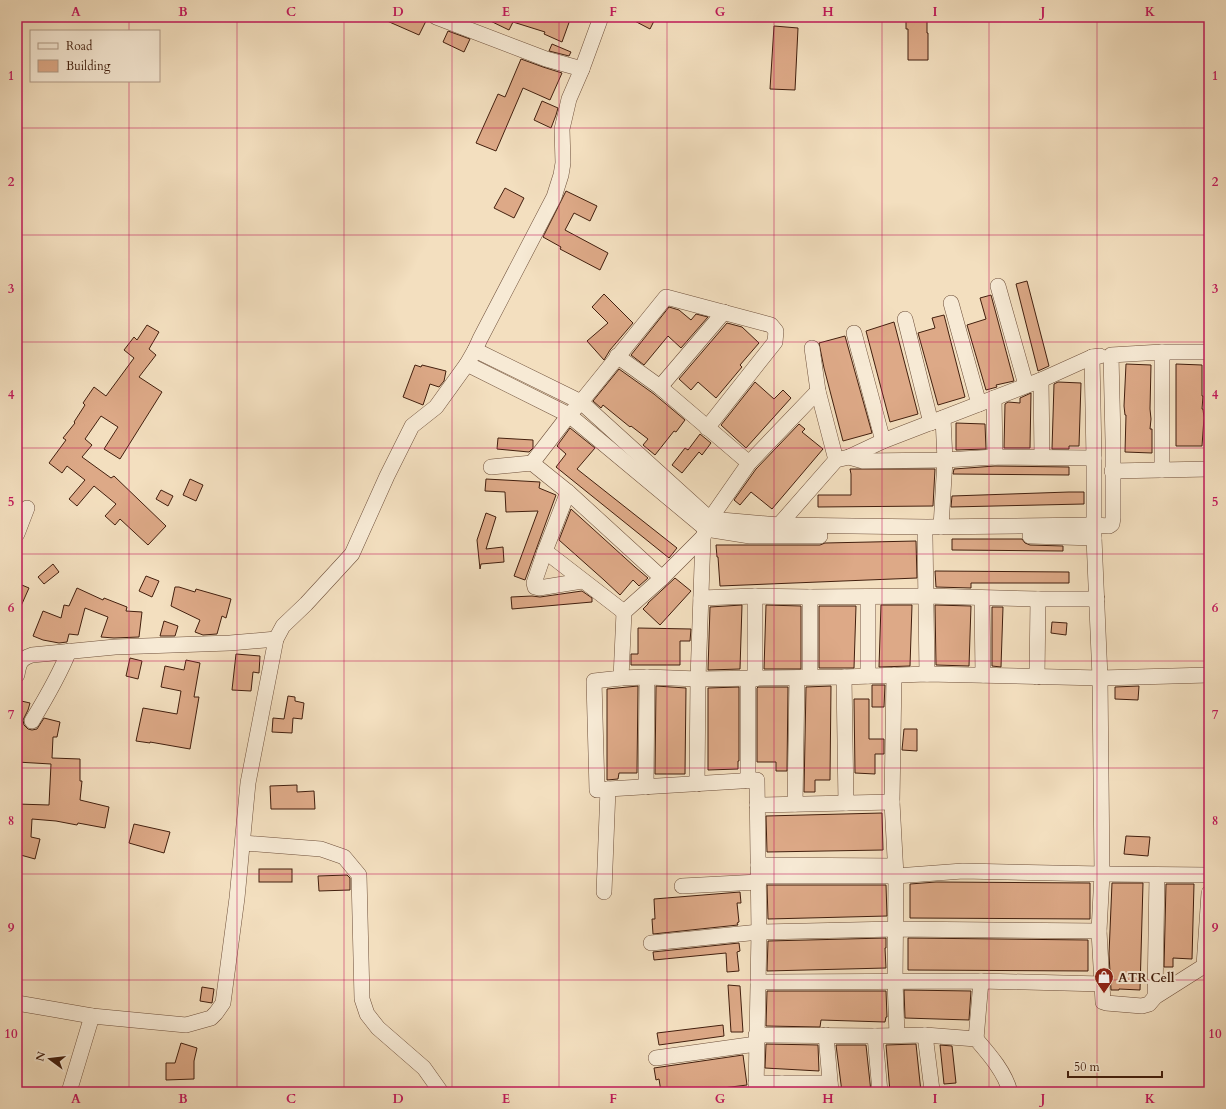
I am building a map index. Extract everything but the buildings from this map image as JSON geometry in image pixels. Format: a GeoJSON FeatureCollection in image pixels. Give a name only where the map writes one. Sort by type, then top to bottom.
{"type":"FeatureCollection","features":[{"type":"Feature","properties":{"kind":"street"},"geometry":{"type":"LineString","coordinates":[[436,17],[546,59],[582,69]]}},
{"type":"Feature","properties":{"kind":"street"},"geometry":{"type":"LineString","coordinates":[[17,1003],[92,1016],[186,1025],[211,1018],[223,1003],[237,898],[248,783],[276,639],[283,626],[306,604],[352,554],[387,476],[412,426],[436,407],[467,364],[475,350],[554,197],[563,163],[562,129],[569,99],[582,69],[601,17]]}},
{"type":"Feature","properties":{"kind":"street"},"geometry":{"type":"LineString","coordinates":[[998,286],[1026,385]]}},
{"type":"Feature","properties":{"kind":"street"},"geometry":{"type":"LineString","coordinates":[[532,463],[568,415],[581,402],[666,296],[771,325],[776,331],[775,342],[707,428]]}},
{"type":"Feature","properties":{"kind":"street"},"geometry":{"type":"LineString","coordinates":[[951,303],[979,404]]}},
{"type":"Feature","properties":{"kind":"street"},"geometry":{"type":"LineString","coordinates":[[660,387],[724,312]]}},
{"type":"Feature","properties":{"kind":"street"},"geometry":{"type":"LineString","coordinates":[[905,319],[937,420],[945,460],[941,527]]}},
{"type":"Feature","properties":{"kind":"street"},"geometry":{"type":"LineString","coordinates":[[854,332],[883,441]]}},
{"type":"Feature","properties":{"kind":"street"},"geometry":{"type":"LineString","coordinates":[[812,348],[818,391],[842,458]]}},
{"type":"Feature","properties":{"kind":"street"},"geometry":{"type":"LineString","coordinates":[[475,350],[581,402],[706,528],[779,525],[941,527],[1094,532]]}},
{"type":"Feature","properties":{"kind":"street"},"geometry":{"type":"LineString","coordinates":[[1162,352],[1162,470]]}},
{"type":"Feature","properties":{"kind":"street"},"geometry":{"type":"LineString","coordinates":[[779,525],[842,458],[883,441],[1041,380],[1092,357],[1162,352],[1209,352]]}},
{"type":"Feature","properties":{"kind":"street"},"geometry":{"type":"LineString","coordinates":[[467,364],[568,415],[706,528],[750,536],[1020,536],[1094,532],[1112,524],[1113,441],[1111,355]]}},
{"type":"Feature","properties":{"kind":"street"},"geometry":{"type":"LineString","coordinates":[[617,356],[660,387],[749,463]]}},
{"type":"Feature","properties":{"kind":"street"},"geometry":{"type":"LineString","coordinates":[[1092,357],[1094,532],[1100,678],[1102,874],[1099,931],[1103,1002],[1142,1006],[1149,1004],[1155,997],[1207,966],[1209,893]]}},
{"type":"Feature","properties":{"kind":"street"},"geometry":{"type":"LineString","coordinates":[[1041,380],[1042,457]]}},
{"type":"Feature","properties":{"kind":"street"},"geometry":{"type":"LineString","coordinates":[[621,678],[624,612],[662,578],[706,528],[749,463],[818,391]]}},
{"type":"Feature","properties":{"kind":"street"},"geometry":{"type":"LineString","coordinates":[[994,398],[995,458]]}},
{"type":"Feature","properties":{"kind":"street"},"geometry":{"type":"LineString","coordinates":[[842,458],[863,461],[1042,457],[1094,458]]}},
{"type":"Feature","properties":{"kind":"street"},"geometry":{"type":"LineString","coordinates":[[491,467],[532,463],[568,492],[662,578]]}},
{"type":"Feature","properties":{"kind":"street"},"geometry":{"type":"LineString","coordinates":[[1112,471],[1209,469]]}},
{"type":"Feature","properties":{"kind":"street"},"geometry":{"type":"LineString","coordinates":[[568,492],[534,583],[536,587],[539,588],[582,581]]}},
{"type":"Feature","properties":{"kind":"street"},"geometry":{"type":"LineString","coordinates":[[17,534],[27,508]]}},
{"type":"Feature","properties":{"kind":"street"},"geometry":{"type":"LineString","coordinates":[[697,784],[698,680],[701,598],[706,528]]}},
{"type":"Feature","properties":{"kind":"street"},"geometry":{"type":"LineString","coordinates":[[925,536],[927,674]]}},
{"type":"Feature","properties":{"kind":"street"},"geometry":{"type":"LineString","coordinates":[[545,551],[624,612]]}},
{"type":"Feature","properties":{"kind":"street"},"geometry":{"type":"LineString","coordinates":[[701,598],[756,596],[927,596],[1097,599]]}},
{"type":"Feature","properties":{"kind":"street"},"geometry":{"type":"LineString","coordinates":[[748,781],[751,679],[756,596]]}},
{"type":"Feature","properties":{"kind":"street"},"geometry":{"type":"LineString","coordinates":[[795,804],[810,597]]}},
{"type":"Feature","properties":{"kind":"street"},"geometry":{"type":"LineString","coordinates":[[868,597],[868,676]]}},
{"type":"Feature","properties":{"kind":"street"},"geometry":{"type":"LineString","coordinates":[[982,598],[983,674]]}},
{"type":"Feature","properties":{"kind":"street"},"geometry":{"type":"LineString","coordinates":[[1037,677],[1038,599]]}},
{"type":"Feature","properties":{"kind":"street"},"geometry":{"type":"LineString","coordinates":[[17,674],[19,664],[24,658],[32,655],[115,647],[230,643],[276,639]]}},
{"type":"Feature","properties":{"kind":"street"},"geometry":{"type":"LineString","coordinates":[[32,721],[61,671],[69,651]]}},
{"type":"Feature","properties":{"kind":"street"},"geometry":{"type":"LineString","coordinates":[[894,674],[892,802],[896,871],[895,982],[897,1035]]}},
{"type":"Feature","properties":{"kind":"street"},"geometry":{"type":"LineString","coordinates":[[826,1035],[831,1087],[756,1088],[759,932],[757,780],[597,790],[594,681],[647,677],[698,680],[844,677],[894,674],[983,674],[1100,678],[1209,676]]}},
{"type":"Feature","properties":{"kind":"street"},"geometry":{"type":"LineString","coordinates":[[646,787],[647,677]]}},
{"type":"Feature","properties":{"kind":"street"},"geometry":{"type":"LineString","coordinates":[[844,677],[846,803]]}},
{"type":"Feature","properties":{"kind":"street"},"geometry":{"type":"LineString","coordinates":[[604,892],[608,789]]}},
{"type":"Feature","properties":{"kind":"street"},"geometry":{"type":"LineString","coordinates":[[757,805],[892,802]]}},
{"type":"Feature","properties":{"kind":"street"},"geometry":{"type":"LineString","coordinates":[[243,843],[321,849],[344,857],[359,875],[362,1000],[367,1014],[378,1028],[424,1068],[441,1092]]}},
{"type":"Feature","properties":{"kind":"street"},"geometry":{"type":"LineString","coordinates":[[682,886],[758,875],[896,871],[1209,875]]}},
{"type":"Feature","properties":{"kind":"street"},"geometry":{"type":"LineString","coordinates":[[1155,997],[1157,875]]}},
{"type":"Feature","properties":{"kind":"street"},"geometry":{"type":"LineString","coordinates":[[651,943],[759,932],[895,929],[1099,931]]}},
{"type":"Feature","properties":{"kind":"street"},"geometry":{"type":"LineString","coordinates":[[758,982],[981,981],[1102,984]]}},
{"type":"Feature","properties":{"kind":"street"},"geometry":{"type":"LineString","coordinates":[[976,1039],[981,981]]}},
{"type":"Feature","properties":{"kind":"street"},"geometry":{"type":"LineString","coordinates":[[69,1092],[92,1016]]}},
{"type":"Feature","properties":{"kind":"street"},"geometry":{"type":"LineString","coordinates":[[925,1034],[932,1090]]}},
{"type":"Feature","properties":{"kind":"street"},"geometry":{"type":"LineString","coordinates":[[656,1058],[756,1039],[826,1035],[875,1036],[925,1034],[976,1039],[994,1060],[1009,1087],[1010,1092]]}},
{"type":"Feature","properties":{"kind":"street"},"geometry":{"type":"LineString","coordinates":[[875,1036],[880,1092]]}},
{"type":"Feature","properties":{"kind":"place","name":"ATR Cell"},"geometry":{"type":"Point","coordinates":[1104,994]}}]}
